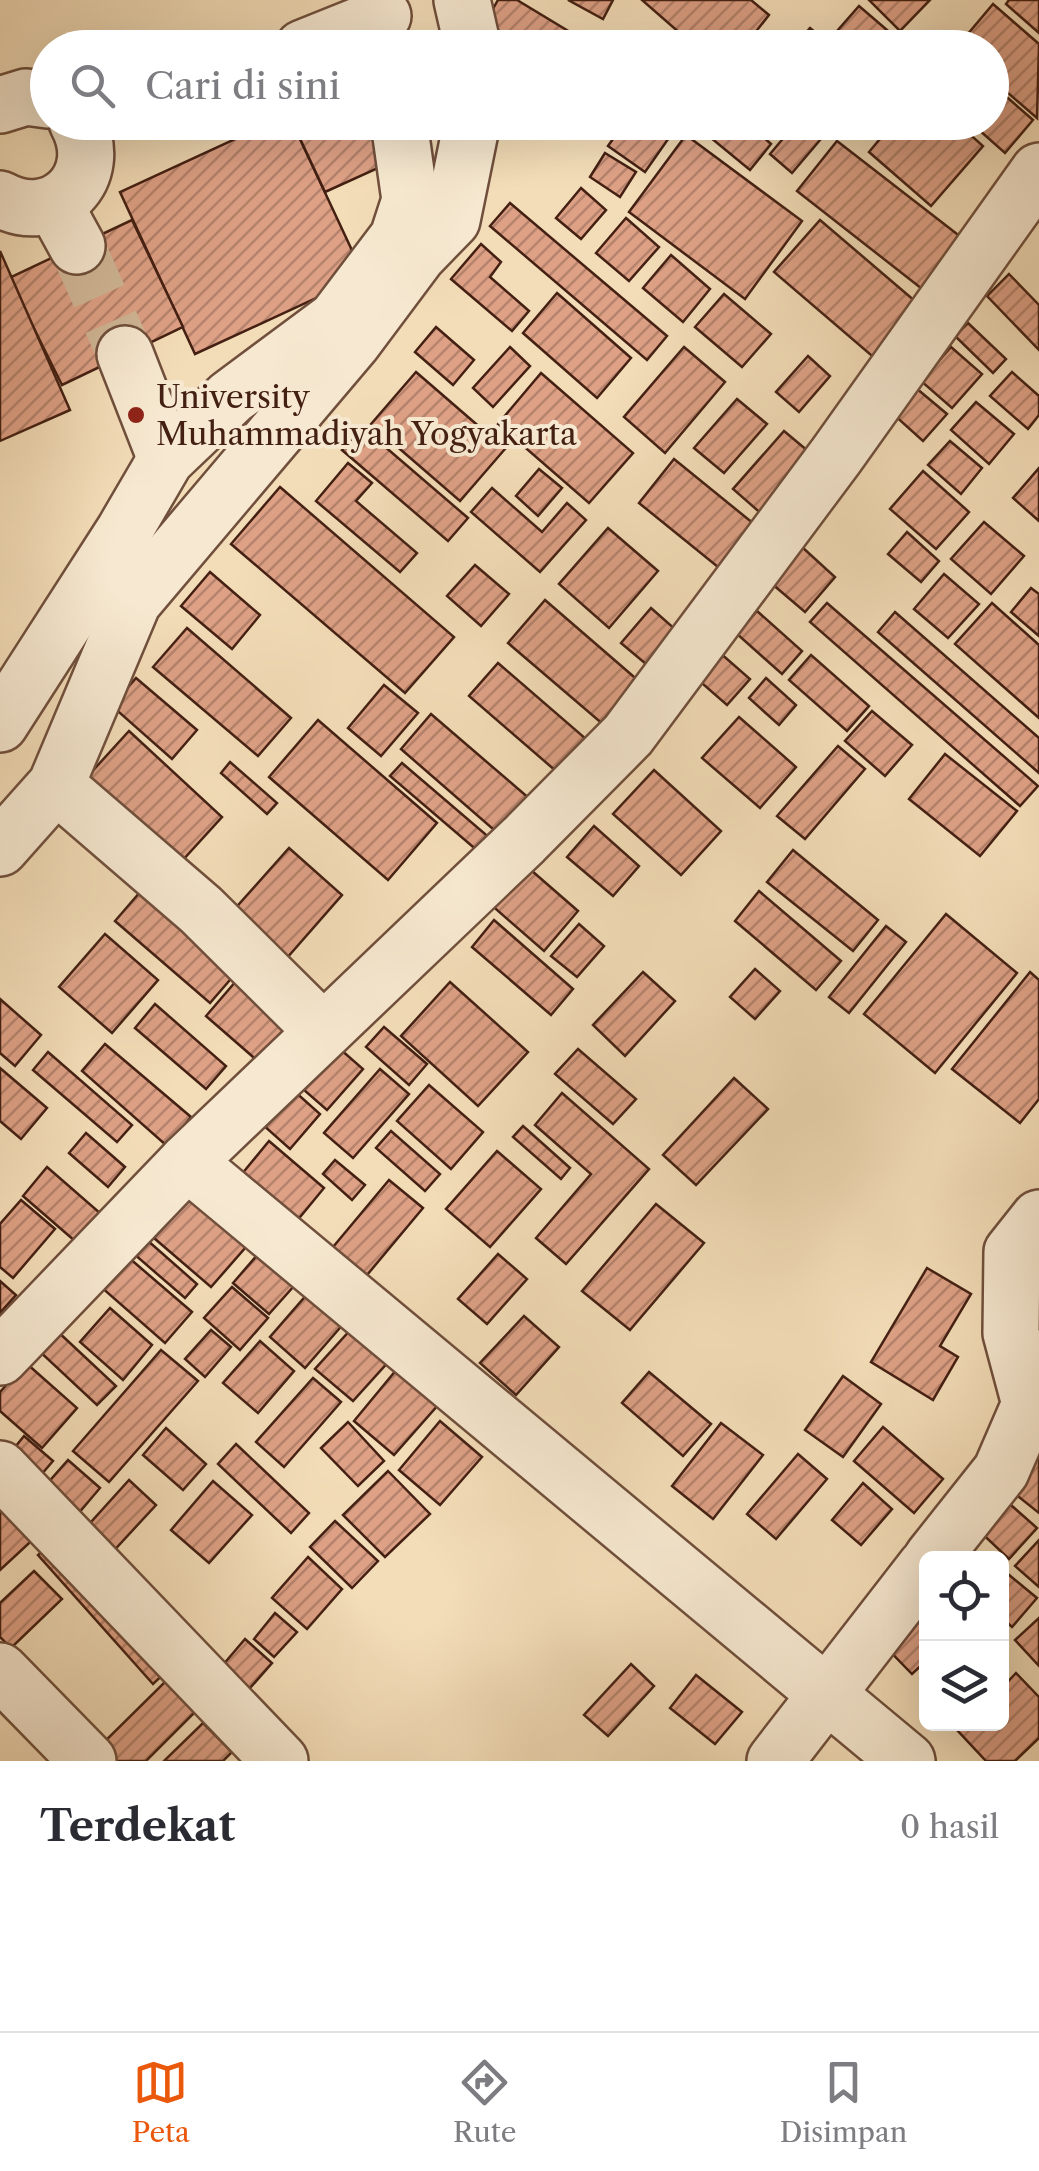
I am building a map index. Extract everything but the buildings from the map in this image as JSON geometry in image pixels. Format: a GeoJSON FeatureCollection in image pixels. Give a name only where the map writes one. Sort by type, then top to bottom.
{"type":"FeatureCollection","features":[{"type":"Feature","properties":{"kind":"street"},"geometry":{"type":"LineString","coordinates":[[462,0],[469,30]]}},
{"type":"Feature","properties":{"kind":"street"},"geometry":{"type":"LineString","coordinates":[[358,30],[386,21]]}},
{"type":"Feature","properties":{"kind":"street"},"geometry":{"type":"LineString","coordinates":[[0,106],[30,99]]}},
{"type":"Feature","properties":{"kind":"street"},"geometry":{"type":"LineString","coordinates":[[0,199],[13,206],[34,209],[65,225],[86,156],[83,140]]}},
{"type":"Feature","properties":{"kind":"street"},"geometry":{"type":"LineString","coordinates":[[0,724],[124,532],[166,459],[231,397],[336,318],[398,237],[410,200],[402,140]]}},
{"type":"Feature","properties":{"kind":"street"},"geometry":{"type":"LineString","coordinates":[[0,848],[56,786],[133,602],[352,342],[418,255],[452,220],[468,140]]}},
{"type":"Feature","properties":{"kind":"street"},"geometry":{"type":"LineString","coordinates":[[0,1357],[187,1162],[524,840],[628,735],[836,456],[1039,171]]}},
{"type":"Feature","properties":{"kind":"street"},"geometry":{"type":"LineString","coordinates":[[125,354],[166,459]]}},
{"type":"Feature","properties":{"kind":"street"},"geometry":{"type":"LineString","coordinates":[[56,786],[134,849],[323,1030]]}},
{"type":"Feature","properties":{"kind":"street"},"geometry":{"type":"LineString","coordinates":[[187,1162],[907,1761]]}},
{"type":"Feature","properties":{"kind":"street"},"geometry":{"type":"LineString","coordinates":[[938,1551],[1001,1471],[1030,1404],[1011,1333],[1012,1252],[1039,1218]]}},
{"type":"Feature","properties":{"kind":"street"},"geometry":{"type":"LineString","coordinates":[[0,1469],[280,1761]]}},
{"type":"Feature","properties":{"kind":"street"},"geometry":{"type":"LineString","coordinates":[[775,1761],[919,1575]]}},
{"type":"Feature","properties":{"kind":"street"},"geometry":{"type":"LineString","coordinates":[[0,1672],[88,1761]]}},
{"type":"Feature","properties":{"kind":"tunnel"},"geometry":{"type":"LineString","coordinates":[[77,246],[125,354]]}},
{"type":"Feature","properties":{"kind":"place","name":"University Muhammadiyah Yogyakarta"},"geometry":{"type":"Point","coordinates":[136,415]}}]}
